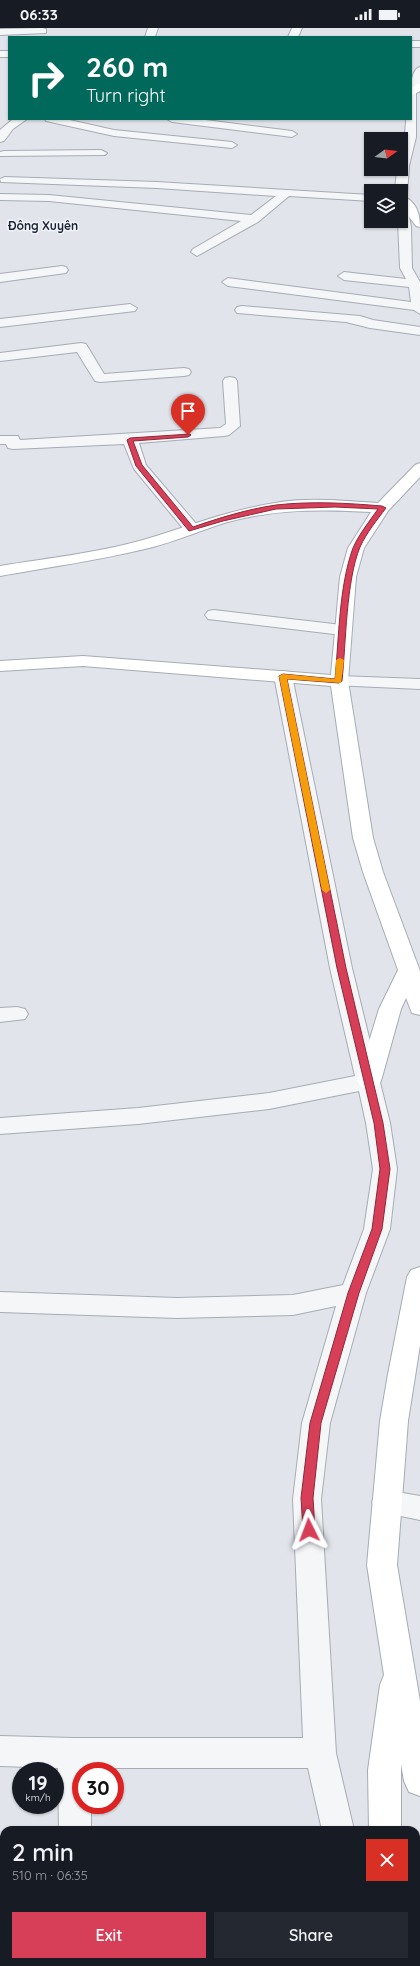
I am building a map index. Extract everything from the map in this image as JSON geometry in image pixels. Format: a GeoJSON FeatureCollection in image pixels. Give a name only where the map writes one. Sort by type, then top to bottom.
{"type":"FeatureCollection","features":[{"type":"Feature","properties":{"kind":"main road"},"geometry":{"type":"LineString","coordinates":[[412,93],[420,86]]}},
{"type":"Feature","properties":{"kind":"main road"},"geometry":{"type":"LineString","coordinates":[[408,206],[420,223]]}},
{"type":"Feature","properties":{"kind":"main road"},"geometry":{"type":"LineString","coordinates":[[420,468],[382,508],[356,548],[348,577],[342,630],[339,681],[363,838],[409,970],[420,1008]]}},
{"type":"Feature","properties":{"kind":"main road"},"geometry":{"type":"LineString","coordinates":[[0,571],[112,552],[150,543],[221,519],[276,507],[335,505],[382,508]]}},
{"type":"Feature","properties":{"kind":"main road"},"geometry":{"type":"LineString","coordinates":[[0,666],[83,661],[339,681]]}},
{"type":"Feature","properties":{"kind":"main road"},"geometry":{"type":"LineString","coordinates":[[369,1081],[390,1010],[409,970]]}},
{"type":"Feature","properties":{"kind":"main road"},"geometry":{"type":"LineString","coordinates":[[420,1277],[401,1374],[386,1502],[382,1565],[398,1668],[420,1781]]}},
{"type":"Feature","properties":{"kind":"main road"},"geometry":{"type":"LineString","coordinates":[[385,1826],[384,1770],[398,1668]]}},
{"type":"Feature","properties":{"kind":"street"},"geometry":{"type":"LineString","coordinates":[[0,32],[43,31]]}},
{"type":"Feature","properties":{"kind":"street"},"geometry":{"type":"LineString","coordinates":[[412,91],[420,70]]}},
{"type":"Feature","properties":{"kind":"street"},"geometry":{"type":"LineString","coordinates":[[55,120],[120,134],[232,145]]}},
{"type":"Feature","properties":{"kind":"street"},"geometry":{"type":"LineString","coordinates":[[180,120],[292,134]]}},
{"type":"Feature","properties":{"kind":"street"},"geometry":{"type":"LineString","coordinates":[[402,184],[403,166],[411,137],[411,120]]}},
{"type":"Feature","properties":{"kind":"street"},"geometry":{"type":"LineString","coordinates":[[0,122],[17,121]]}},
{"type":"Feature","properties":{"kind":"street"},"geometry":{"type":"LineString","coordinates":[[0,139],[3,132],[17,121]]}},
{"type":"Feature","properties":{"kind":"street"},"geometry":{"type":"LineString","coordinates":[[100,153],[2,150],[6,166],[2,182],[91,182],[364,198]]}},
{"type":"Feature","properties":{"kind":"street"},"geometry":{"type":"LineString","coordinates":[[91,182],[97,170]]}},
{"type":"Feature","properties":{"kind":"street"},"geometry":{"type":"LineString","coordinates":[[198,252],[254,219],[286,193]]}},
{"type":"Feature","properties":{"kind":"street"},"geometry":{"type":"LineString","coordinates":[[0,197],[49,198],[254,219]]}},
{"type":"Feature","properties":{"kind":"street"},"geometry":{"type":"LineString","coordinates":[[228,282],[419,309],[415,284],[406,268],[405,228]]}},
{"type":"Feature","properties":{"kind":"street"},"geometry":{"type":"LineString","coordinates":[[0,278],[62,270]]}},
{"type":"Feature","properties":{"kind":"street"},"geometry":{"type":"LineString","coordinates":[[344,276],[415,284]]}},
{"type":"Feature","properties":{"kind":"street"},"geometry":{"type":"LineString","coordinates":[[0,323],[130,308]]}},
{"type":"Feature","properties":{"kind":"street"},"geometry":{"type":"LineString","coordinates":[[242,310],[346,318],[360,320],[370,324],[420,331]]}},
{"type":"Feature","properties":{"kind":"street"},"geometry":{"type":"LineString","coordinates":[[0,357],[81,347],[100,378],[184,372]]}},
{"type":"Feature","properties":{"kind":"street"},"geometry":{"type":"LineString","coordinates":[[0,440],[13,439],[13,445],[130,440],[224,432],[233,426],[230,381]]}},
{"type":"Feature","properties":{"kind":"street"},"geometry":{"type":"LineString","coordinates":[[130,440],[139,466],[192,530]]}},
{"type":"Feature","properties":{"kind":"street"},"geometry":{"type":"LineString","coordinates":[[214,615],[342,630]]}},
{"type":"Feature","properties":{"kind":"street"},"geometry":{"type":"LineString","coordinates":[[283,676],[341,968],[378,1123],[385,1169],[377,1229],[354,1293],[316,1423],[307,1498],[320,1753],[337,1826]]}},
{"type":"Feature","properties":{"kind":"street"},"geometry":{"type":"LineString","coordinates":[[339,681],[420,684]]}},
{"type":"Feature","properties":{"kind":"street"},"geometry":{"type":"LineString","coordinates":[[0,1126],[138,1116],[269,1101],[369,1081]]}},
{"type":"Feature","properties":{"kind":"street"},"geometry":{"type":"LineString","coordinates":[[0,1302],[177,1308],[270,1306],[294,1305],[354,1293]]}},
{"type":"Feature","properties":{"kind":"street"},"geometry":{"type":"LineString","coordinates":[[386,1502],[420,1508]]}},
{"type":"Feature","properties":{"kind":"street"},"geometry":{"type":"LineString","coordinates":[[0,1751],[74,1753],[320,1753]]}},
{"type":"Feature","properties":{"kind":"street"},"geometry":{"type":"LineString","coordinates":[[74,1753],[75,1826]]}},
{"type":"Feature","properties":{"kind":"slow traffic"},"geometry":{"type":"LineString","coordinates":[[326,890],[283,676],[339,681],[340,660]]}},
{"type":"Feature","properties":{"kind":"district","name":"Đông Xuyên"},"geometry":{"type":"Point","coordinates":[43,225]}},
{"type":"Feature","properties":{"kind":"route"},"geometry":{"type":"LineString","coordinates":[[188,435],[130,440],[139,466],[192,530],[221,519],[276,507],[351,505],[382,508],[356,548],[348,577],[342,630],[339,681],[283,676],[341,968],[378,1123],[385,1169],[377,1229],[354,1293],[316,1423],[307,1498],[309,1530]]}}]}
